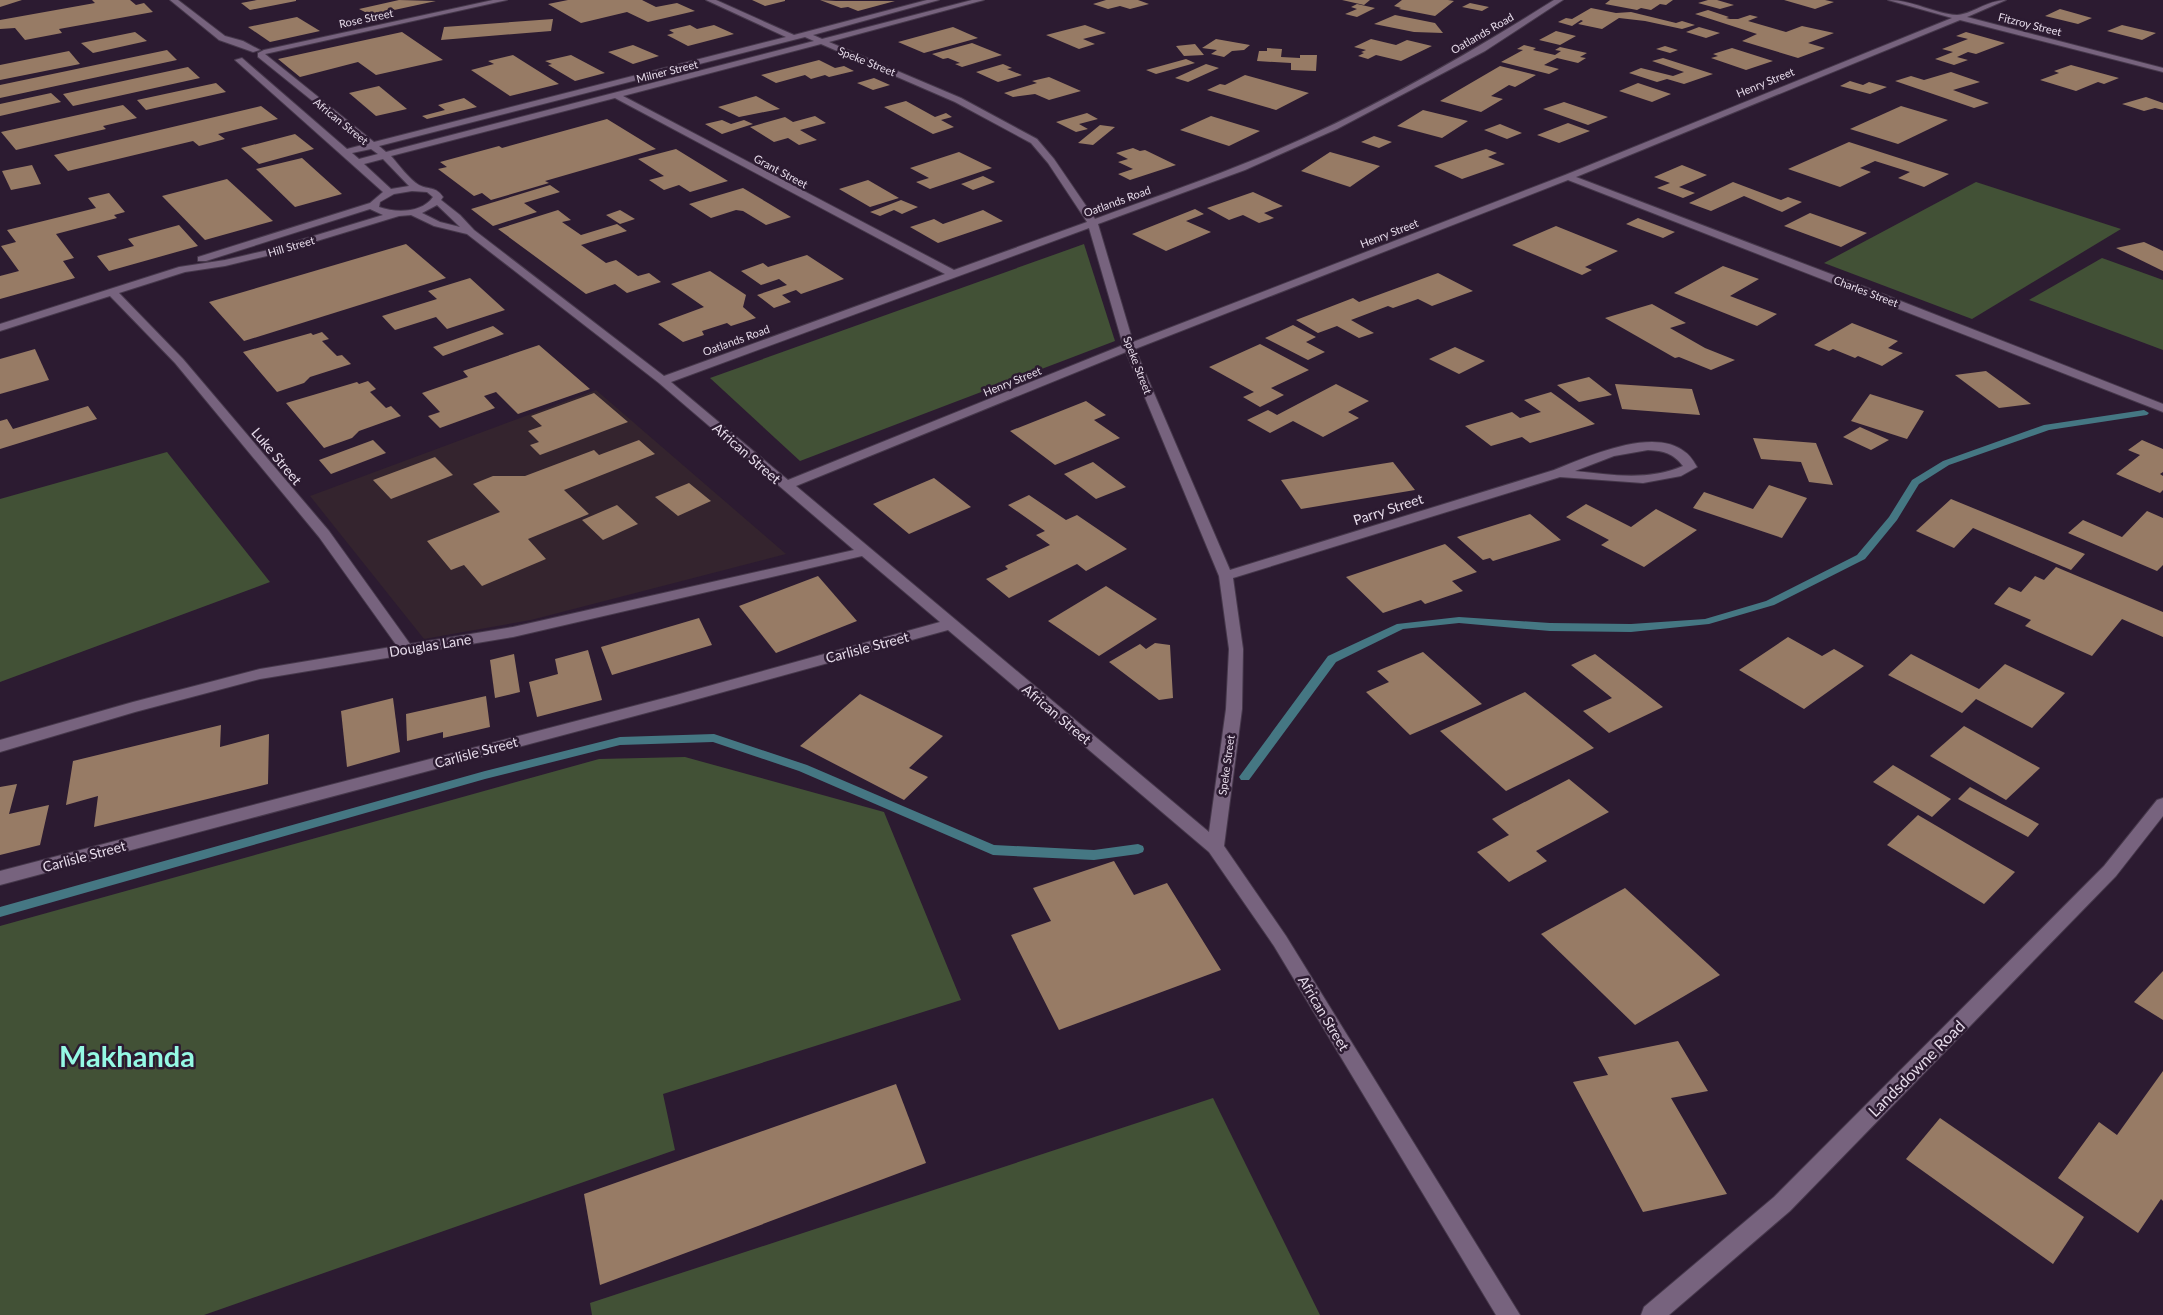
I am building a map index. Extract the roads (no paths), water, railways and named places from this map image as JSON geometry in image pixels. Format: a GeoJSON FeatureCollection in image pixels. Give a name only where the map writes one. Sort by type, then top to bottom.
{"type":"FeatureCollection","features":[{"type":"Feature","properties":{"kind":"street","name":"African Street"},"geometry":{"type":"LineString","coordinates":[[174,0],[223,42],[240,43],[260,52],[384,155],[418,188],[436,193],[437,201],[457,217],[470,232],[663,381],[862,552],[951,624],[1215,847],[1280,941],[1509,1315]]}},
{"type":"Feature","properties":{"kind":"street","name":"Rose Street"},"geometry":{"type":"LineString","coordinates":[[239,60],[260,52],[503,0]]}},
{"type":"Feature","properties":{"kind":"street"},"geometry":{"type":"LineString","coordinates":[[710,0],[792,37]]}},
{"type":"Feature","properties":{"kind":"street","name":"Milner Street"},"geometry":{"type":"LineString","coordinates":[[346,152],[601,88],[936,0]]}},
{"type":"Feature","properties":{"kind":"street","name":"Milner Street"},"geometry":{"type":"LineString","coordinates":[[358,162],[822,43],[980,0]]}},
{"type":"Feature","properties":{"kind":"street","name":"Oatlands Road"},"geometry":{"type":"LineString","coordinates":[[663,381],[1242,168],[1334,127],[1482,49],[1559,0]]}},
{"type":"Feature","properties":{"kind":"street","name":"Fitzroy Street"},"geometry":{"type":"LineString","coordinates":[[1892,0],[2163,70]]}},
{"type":"Feature","properties":{"kind":"street","name":"Henry Street"},"geometry":{"type":"LineString","coordinates":[[785,486],[1129,347],[1568,177],[2002,0]]}},
{"type":"Feature","properties":{"kind":"street","name":"Speke Street"},"geometry":{"type":"LineString","coordinates":[[805,34],[822,43],[958,100],[1034,141],[1051,161],[1093,223],[1129,347],[1226,576],[1236,649],[1234,709],[1215,847]]}},
{"type":"Feature","properties":{"kind":"street","name":"African Street"},"geometry":{"type":"LineString","coordinates":[[239,60],[358,162],[390,192]]}},
{"type":"Feature","properties":{"kind":"street","name":"Grant Street"},"geometry":{"type":"LineString","coordinates":[[601,88],[951,274]]}},
{"type":"Feature","properties":{"kind":"street","name":"Charles Street"},"geometry":{"type":"LineString","coordinates":[[1568,177],[1861,289],[2163,408]]}},
{"type":"Feature","properties":{"kind":"street"},"geometry":{"type":"LineString","coordinates":[[396,214],[381,212],[376,209],[374,205],[376,200],[390,192],[418,188]]}},
{"type":"Feature","properties":{"kind":"street","name":"Hill Street"},"geometry":{"type":"LineString","coordinates":[[183,269],[225,263],[267,253],[396,214],[422,209],[437,201]]}},
{"type":"Feature","properties":{"kind":"street","name":"Hill Street"},"geometry":{"type":"LineString","coordinates":[[0,328],[183,269],[208,257],[374,205]]}},
{"type":"Feature","properties":{"kind":"street","name":"African Street"},"geometry":{"type":"LineString","coordinates":[[412,212],[437,224],[470,232]]}},
{"type":"Feature","properties":{"kind":"street","name":"Luke Street"},"geometry":{"type":"LineString","coordinates":[[112,293],[179,361],[324,534],[406,649]]}},
{"type":"Feature","properties":{"kind":"street","name":"Parry Street"},"geometry":{"type":"LineString","coordinates":[[1226,576],[1559,473],[1587,461],[1645,445],[1667,446],[1678,452],[1687,460],[1691,467],[1681,473],[1668,476],[1643,478],[1559,473]]}},
{"type":"Feature","properties":{"kind":"street","name":"Douglas Lane"},"geometry":{"type":"LineString","coordinates":[[0,746],[133,707],[260,674],[513,632],[862,552]]}},
{"type":"Feature","properties":{"kind":"street","name":"Carlisle Street"},"geometry":{"type":"LineString","coordinates":[[0,878],[666,702],[951,624]]}},
{"type":"Feature","properties":{"kind":"street","name":"Landsdowne Road"},"geometry":{"type":"LineString","coordinates":[[1652,1315],[1782,1204],[2110,871],[2163,804]]}},
{"type":"Feature","properties":{"kind":"waterway"},"geometry":{"type":"LineString","coordinates":[[1245,777],[1332,659],[1401,626],[1459,620],[1550,627],[1631,628],[1705,622],[1770,603],[1861,557],[1893,518],[1915,482],[1946,463],[2047,427],[2144,413]]}},
{"type":"Feature","properties":{"kind":"waterway"},"geometry":{"type":"LineString","coordinates":[[0,912],[485,775],[620,741],[714,738],[803,768],[993,850],[1094,855],[1138,849]]}},
{"type":"Feature","properties":{"kind":"district","name":"Makhanda"},"geometry":{"type":"Point","coordinates":[127,1055]}}]}
